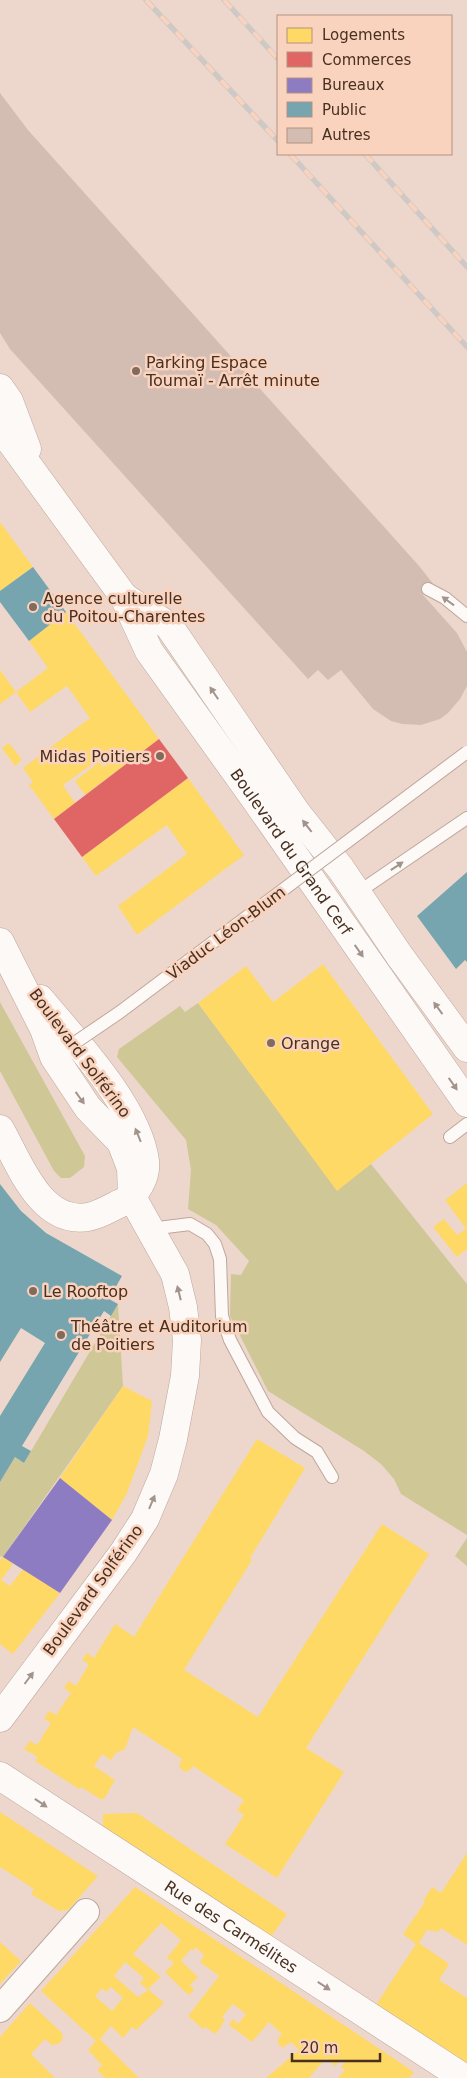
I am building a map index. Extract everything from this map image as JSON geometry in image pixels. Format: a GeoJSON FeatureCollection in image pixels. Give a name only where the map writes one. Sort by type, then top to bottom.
{"type":"FeatureCollection","features":[{"type":"Feature","properties":{"kind":"street","name":"Boulevard du Grand Cerf"},"geometry":{"type":"LineString","coordinates":[[0,388],[9,401],[40,483]]}},
{"type":"Feature","properties":{"kind":"street","name":"Boulevard du Grand Cerf"},"geometry":{"type":"LineString","coordinates":[[0,428],[124,598],[148,651],[255,799],[467,1103]]}},
{"type":"Feature","properties":{"kind":"street","name":"Boulevard du Grand Cerf"},"geometry":{"type":"LineString","coordinates":[[0,448],[40,483]]}},
{"type":"Feature","properties":{"kind":"street","name":"Boulevard du Grand Cerf"},"geometry":{"type":"LineString","coordinates":[[124,598],[169,626],[296,812],[341,869],[467,1048]]}},
{"type":"Feature","properties":{"kind":"street","name":"Boulevard Solférino"},"geometry":{"type":"LineString","coordinates":[[0,942],[65,1050],[123,1106],[141,1141],[146,1163],[140,1183],[132,1197],[174,1274],[183,1307],[187,1340],[179,1412],[164,1474],[145,1519],[123,1553],[0,1718]]}},
{"type":"Feature","properties":{"kind":"street"},"geometry":{"type":"LineString","coordinates":[[0,1129],[35,1190],[53,1209],[66,1216],[89,1217],[132,1197]]}},
{"type":"Feature","properties":{"kind":"street","name":"Rue des Carmélites"},"geometry":{"type":"LineString","coordinates":[[0,1776],[464,2078]]}},
{"type":"Feature","properties":{"kind":"street"},"geometry":{"type":"LineString","coordinates":[[0,2010],[86,1912]]}},
{"type":"Feature","properties":{"kind":"lane"},"geometry":{"type":"LineString","coordinates":[[428,589],[445,598],[467,616]]}},
{"type":"Feature","properties":{"kind":"lane","name":"Viaduc Léon-Blum"},"geometry":{"type":"LineString","coordinates":[[65,1050],[128,1006],[467,752]]}},
{"type":"Feature","properties":{"kind":"lane"},"geometry":{"type":"LineString","coordinates":[[357,893],[467,818]]}},
{"type":"Feature","properties":{"kind":"lane"},"geometry":{"type":"LineString","coordinates":[[450,1137],[467,1124]]}},
{"type":"Feature","properties":{"kind":"lane"},"geometry":{"type":"LineString","coordinates":[[150,1228],[190,1224],[207,1234],[215,1244],[220,1259],[222,1316],[230,1340],[268,1412],[295,1438],[317,1452],[332,1477]]}},
{"type":"Feature","properties":{"kind":"shaded area"},"geometry":{"type":"Polygon","coordinates":[[[0,1002],[85,1156],[84,1167],[70,1178],[61,1178],[54,1171],[0,1071],[0,1002]]]}},
{"type":"Feature","properties":{"kind":"shaded area"},"geometry":{"type":"Polygon","coordinates":[[[198,1003],[337,1190],[371,1164],[467,1284],[467,1535],[401,1494],[394,1479],[381,1464],[364,1451],[268,1391],[230,1316],[231,1274],[241,1275],[249,1261],[216,1225],[188,1209],[191,1170],[186,1140],[117,1057],[119,1049],[180,1006],[185,1012],[198,1003]]]}},
{"type":"Feature","properties":{"kind":"shaded area"},"geometry":{"type":"Polygon","coordinates":[[[118,1304],[123,1386],[3,1557],[0,1556],[0,1482],[15,1457],[24,1463],[118,1304]]]}},
{"type":"Feature","properties":{"kind":"shaded area"},"geometry":{"type":"Polygon","coordinates":[[[467,1538],[467,1566],[455,1556],[467,1538]]]}},
{"type":"Feature","properties":{"kind":"building: Logements"},"geometry":{"type":"Polygon","coordinates":[[[0,522],[33,567],[0,591],[0,522]]]}},
{"type":"Feature","properties":{"kind":"building: Logements"},"geometry":{"type":"Polygon","coordinates":[[[66,612],[159,739],[85,795],[75,781],[99,762],[103,767],[117,757],[115,754],[105,761],[102,757],[63,785],[75,803],[54,819],[29,785],[33,782],[23,768],[90,718],[67,686],[30,712],[16,692],[48,668],[29,641],[66,612]]]}},
{"type":"Feature","properties":{"kind":"building: Logements"},"geometry":{"type":"Polygon","coordinates":[[[0,670],[16,692],[0,704],[0,670]]]}},
{"type":"Feature","properties":{"kind":"building: Logements"},"geometry":{"type":"Polygon","coordinates":[[[9,743],[22,760],[15,766],[2,748],[9,743]]]}},
{"type":"Feature","properties":{"kind":"building: Logements"},"geometry":{"type":"Polygon","coordinates":[[[188,778],[244,855],[137,935],[118,906],[187,854],[167,825],[96,876],[82,857],[188,778]]]}},
{"type":"Feature","properties":{"kind":"building: Logements"},"geometry":{"type":"Polygon","coordinates":[[[323,964],[433,1114],[337,1191],[198,1003],[246,966],[273,1002],[323,964]]]}},
{"type":"Feature","properties":{"kind":"building: Logements"},"geometry":{"type":"Polygon","coordinates":[[[467,1183],[467,1249],[457,1257],[433,1227],[444,1219],[457,1235],[466,1229],[445,1200],[467,1183]]]}},
{"type":"Feature","properties":{"kind":"building: Logements"},"geometry":{"type":"Polygon","coordinates":[[[0,1222],[15,1231],[0,1256],[0,1222]]]}},
{"type":"Feature","properties":{"kind":"building: Logements"},"geometry":{"type":"Polygon","coordinates":[[[123,1386],[152,1401],[148,1436],[127,1493],[112,1520],[60,1478],[123,1386]]]}},
{"type":"Feature","properties":{"kind":"building: Logements"},"geometry":{"type":"Polygon","coordinates":[[[257,1439],[305,1468],[250,1558],[252,1560],[184,1670],[258,1717],[382,1524],[429,1554],[306,1748],[344,1772],[277,1878],[225,1844],[244,1815],[237,1810],[244,1800],[193,1766],[190,1770],[184,1772],[179,1766],[182,1759],[133,1727],[125,1749],[116,1753],[111,1760],[102,1754],[94,1766],[115,1780],[104,1799],[100,1799],[81,1787],[79,1789],[35,1761],[38,1757],[24,1749],[30,1741],[37,1745],[51,1723],[44,1719],[49,1711],[56,1715],[71,1693],[64,1688],[69,1681],[76,1686],[89,1664],[82,1660],[87,1653],[94,1658],[115,1624],[134,1637],[257,1439]]]}},
{"type":"Feature","properties":{"kind":"building: Logements"},"geometry":{"type":"Polygon","coordinates":[[[3,1557],[13,1564],[1,1580],[10,1586],[23,1569],[60,1593],[13,1654],[0,1644],[0,1560],[3,1557]]]}},
{"type":"Feature","properties":{"kind":"building: Logements"},"geometry":{"type":"Polygon","coordinates":[[[0,1812],[98,1876],[68,1910],[59,1911],[31,1894],[34,1889],[0,1867],[0,1812]]]}},
{"type":"Feature","properties":{"kind":"building: Logements"},"geometry":{"type":"Polygon","coordinates":[[[137,1813],[287,1914],[271,1937],[103,1828],[103,1814],[137,1813]]]}},
{"type":"Feature","properties":{"kind":"building: Logements"},"geometry":{"type":"Polygon","coordinates":[[[467,1853],[467,1945],[441,1928],[438,1932],[427,1930],[419,1943],[449,1964],[439,1980],[467,1998],[467,2064],[376,2005],[416,1944],[403,1934],[425,1902],[423,1901],[432,1887],[441,1893],[467,1853]]]}},
{"type":"Feature","properties":{"kind":"building: Logements"},"geometry":{"type":"Polygon","coordinates":[[[135,1887],[414,2072],[409,2078],[338,2078],[345,2070],[341,2067],[345,2062],[342,2059],[335,2066],[326,2058],[309,2078],[266,2078],[299,2050],[291,2042],[282,2048],[278,2043],[278,2038],[282,2034],[269,2022],[252,2042],[229,2025],[233,2019],[238,2024],[246,2014],[233,2004],[222,2017],[225,2020],[216,2034],[205,2027],[203,2029],[188,2016],[219,1976],[200,1962],[204,1955],[195,1947],[181,1961],[198,1977],[190,1985],[194,1989],[190,1995],[185,1992],[165,1972],[174,1963],[167,1958],[181,1940],[161,1923],[133,1954],[161,1977],[148,1989],[164,2003],[136,2030],[132,2027],[123,2038],[111,2026],[100,2039],[139,2078],[105,2078],[97,2070],[102,2065],[88,2050],[96,2041],[41,1991],[135,1887]],[[125,1962],[114,1976],[138,1997],[148,1990],[140,1983],[144,1978],[125,1962]],[[111,1987],[106,1992],[102,1988],[95,1996],[112,2011],[123,1998],[111,1987]]]}},
{"type":"Feature","properties":{"kind":"building: Logements"},"geometry":{"type":"Polygon","coordinates":[[[0,1942],[21,1961],[0,1984],[0,1942]]]}},
{"type":"Feature","properties":{"kind":"building: Logements"},"geometry":{"type":"Polygon","coordinates":[[[30,2003],[62,2033],[63,2039],[58,2044],[52,2045],[45,2039],[31,2054],[55,2078],[0,2078],[0,2037],[30,2003]]]}},
{"type":"Feature","properties":{"kind":"building: Commerces"},"geometry":{"type":"Polygon","coordinates":[[[159,739],[188,778],[82,857],[54,819],[159,739]]]}},
{"type":"Feature","properties":{"kind":"building: Bureaux"},"geometry":{"type":"Polygon","coordinates":[[[60,1478],[112,1520],[60,1593],[3,1557],[60,1478]]]}},
{"type":"Feature","properties":{"kind":"building: Public","name":"Agence culturelle du Poitou-Charentes"},"geometry":{"type":"Polygon","coordinates":[[[33,567],[66,612],[29,641],[0,602],[0,591],[33,567]]]}},
{"type":"Feature","properties":{"kind":"building: Public"},"geometry":{"type":"Polygon","coordinates":[[[467,872],[467,962],[465,960],[456,969],[417,916],[467,872]]]}},
{"type":"Feature","properties":{"kind":"building: Public","name":"Théâtre et Auditorium de Poitiers"},"geometry":{"type":"Polygon","coordinates":[[[0,1184],[21,1211],[46,1233],[122,1276],[109,1299],[118,1304],[111,1316],[104,1311],[22,1446],[31,1451],[24,1463],[15,1457],[0,1482],[0,1416],[45,1343],[21,1328],[0,1362],[0,1184]]]}},
{"type":"Feature","properties":{"kind":"building: Autres"},"geometry":{"type":"Polygon","coordinates":[[[0,93],[28,130],[420,567],[434,585],[423,595],[457,633],[467,652],[467,686],[460,699],[440,719],[421,725],[402,724],[391,721],[373,709],[341,670],[328,680],[318,670],[308,679],[10,349],[0,333],[0,93]]]}},
{"type":"Feature","properties":{"kind":"railway"},"geometry":{"type":"LineString","coordinates":[[146,0],[277,140]]}},
{"type":"Feature","properties":{"kind":"railway"},"geometry":{"type":"LineString","coordinates":[[224,0],[277,58]]}},
{"type":"Feature","properties":{"kind":"railway"},"geometry":{"type":"LineString","coordinates":[[291,155],[467,347]]}},
{"type":"Feature","properties":{"kind":"railway"},"geometry":{"type":"LineString","coordinates":[[366,155],[467,267]]}},
{"type":"Feature","properties":{"kind":"place","name":"Parking Espace Toumaï - Arrêt minute"},"geometry":{"type":"Point","coordinates":[136,371]}},
{"type":"Feature","properties":{"kind":"place","name":"Agence culturelle du Poitou-Charentes"},"geometry":{"type":"Point","coordinates":[33,607]}},
{"type":"Feature","properties":{"kind":"place","name":"Midas Poitiers"},"geometry":{"type":"Point","coordinates":[160,756]}},
{"type":"Feature","properties":{"kind":"place","name":"Orange"},"geometry":{"type":"Point","coordinates":[271,1043]}},
{"type":"Feature","properties":{"kind":"place","name":"Le Rooftop"},"geometry":{"type":"Point","coordinates":[33,1291]}},
{"type":"Feature","properties":{"kind":"place","name":"Théâtre et Auditorium de Poitiers"},"geometry":{"type":"Point","coordinates":[61,1335]}}]}
